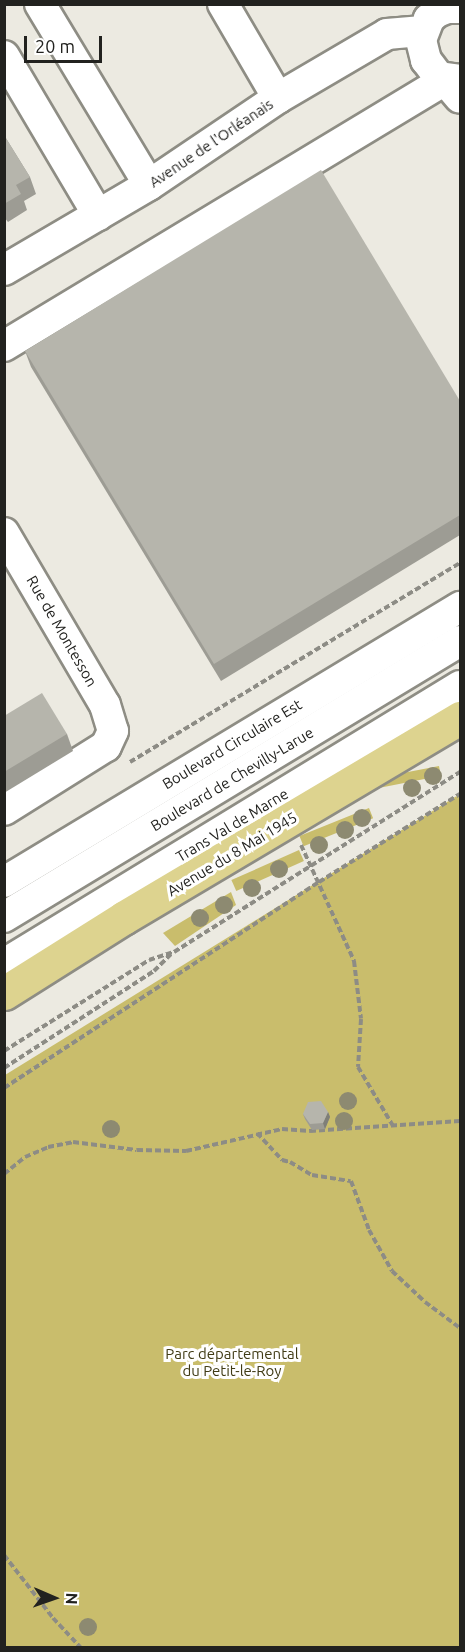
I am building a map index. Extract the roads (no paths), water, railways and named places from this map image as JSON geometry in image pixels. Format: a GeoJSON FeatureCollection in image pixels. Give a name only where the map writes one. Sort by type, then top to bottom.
{"type":"FeatureCollection","features":[{"type":"Feature","properties":{"kind":"main road","name":"Avenue du 8 Mai 1945"},"geometry":{"type":"LineString","coordinates":[[4,993],[123,918],[460,718]]}},
{"type":"Feature","properties":{"kind":"street"},"geometry":{"type":"LineString","coordinates":[[40,4],[149,185]]}},
{"type":"Feature","properties":{"kind":"street"},"geometry":{"type":"LineString","coordinates":[[222,4],[278,98]]}},
{"type":"Feature","properties":{"kind":"street"},"geometry":{"type":"LineString","coordinates":[[438,14],[422,50],[439,78],[456,86]]}},
{"type":"Feature","properties":{"kind":"street","name":"Avenue de l'Orléanais"},"geometry":{"type":"LineString","coordinates":[[4,270],[149,185],[278,98],[387,34],[438,14]]}},
{"type":"Feature","properties":{"kind":"street"},"geometry":{"type":"LineString","coordinates":[[4,56],[98,215]]}},
{"type":"Feature","properties":{"kind":"street"},"geometry":{"type":"LineString","coordinates":[[4,346],[456,86]]}},
{"type":"Feature","properties":{"kind":"street","name":"Rue de Montesson"},"geometry":{"type":"LineString","coordinates":[[4,533],[105,705],[113,731],[106,746],[4,810]]}},
{"type":"Feature","properties":{"kind":"street","name":"Boulevard Circulaire Est"},"geometry":{"type":"LineString","coordinates":[[4,882],[460,607]]}},
{"type":"Feature","properties":{"kind":"street","name":"Boulevard de Chevilly-Larue"},"geometry":{"type":"LineString","coordinates":[[4,917],[460,641]]}},
{"type":"Feature","properties":{"kind":"street","name":"Trans Val de Marne"},"geometry":{"type":"LineString","coordinates":[[4,964],[460,686]]}},
{"type":"Feature","properties":{"kind":"park label","name":"Parc départemental du Petit-le-Roy"},"geometry":{"type":"Point","coordinates":[232,1362]}}]}
